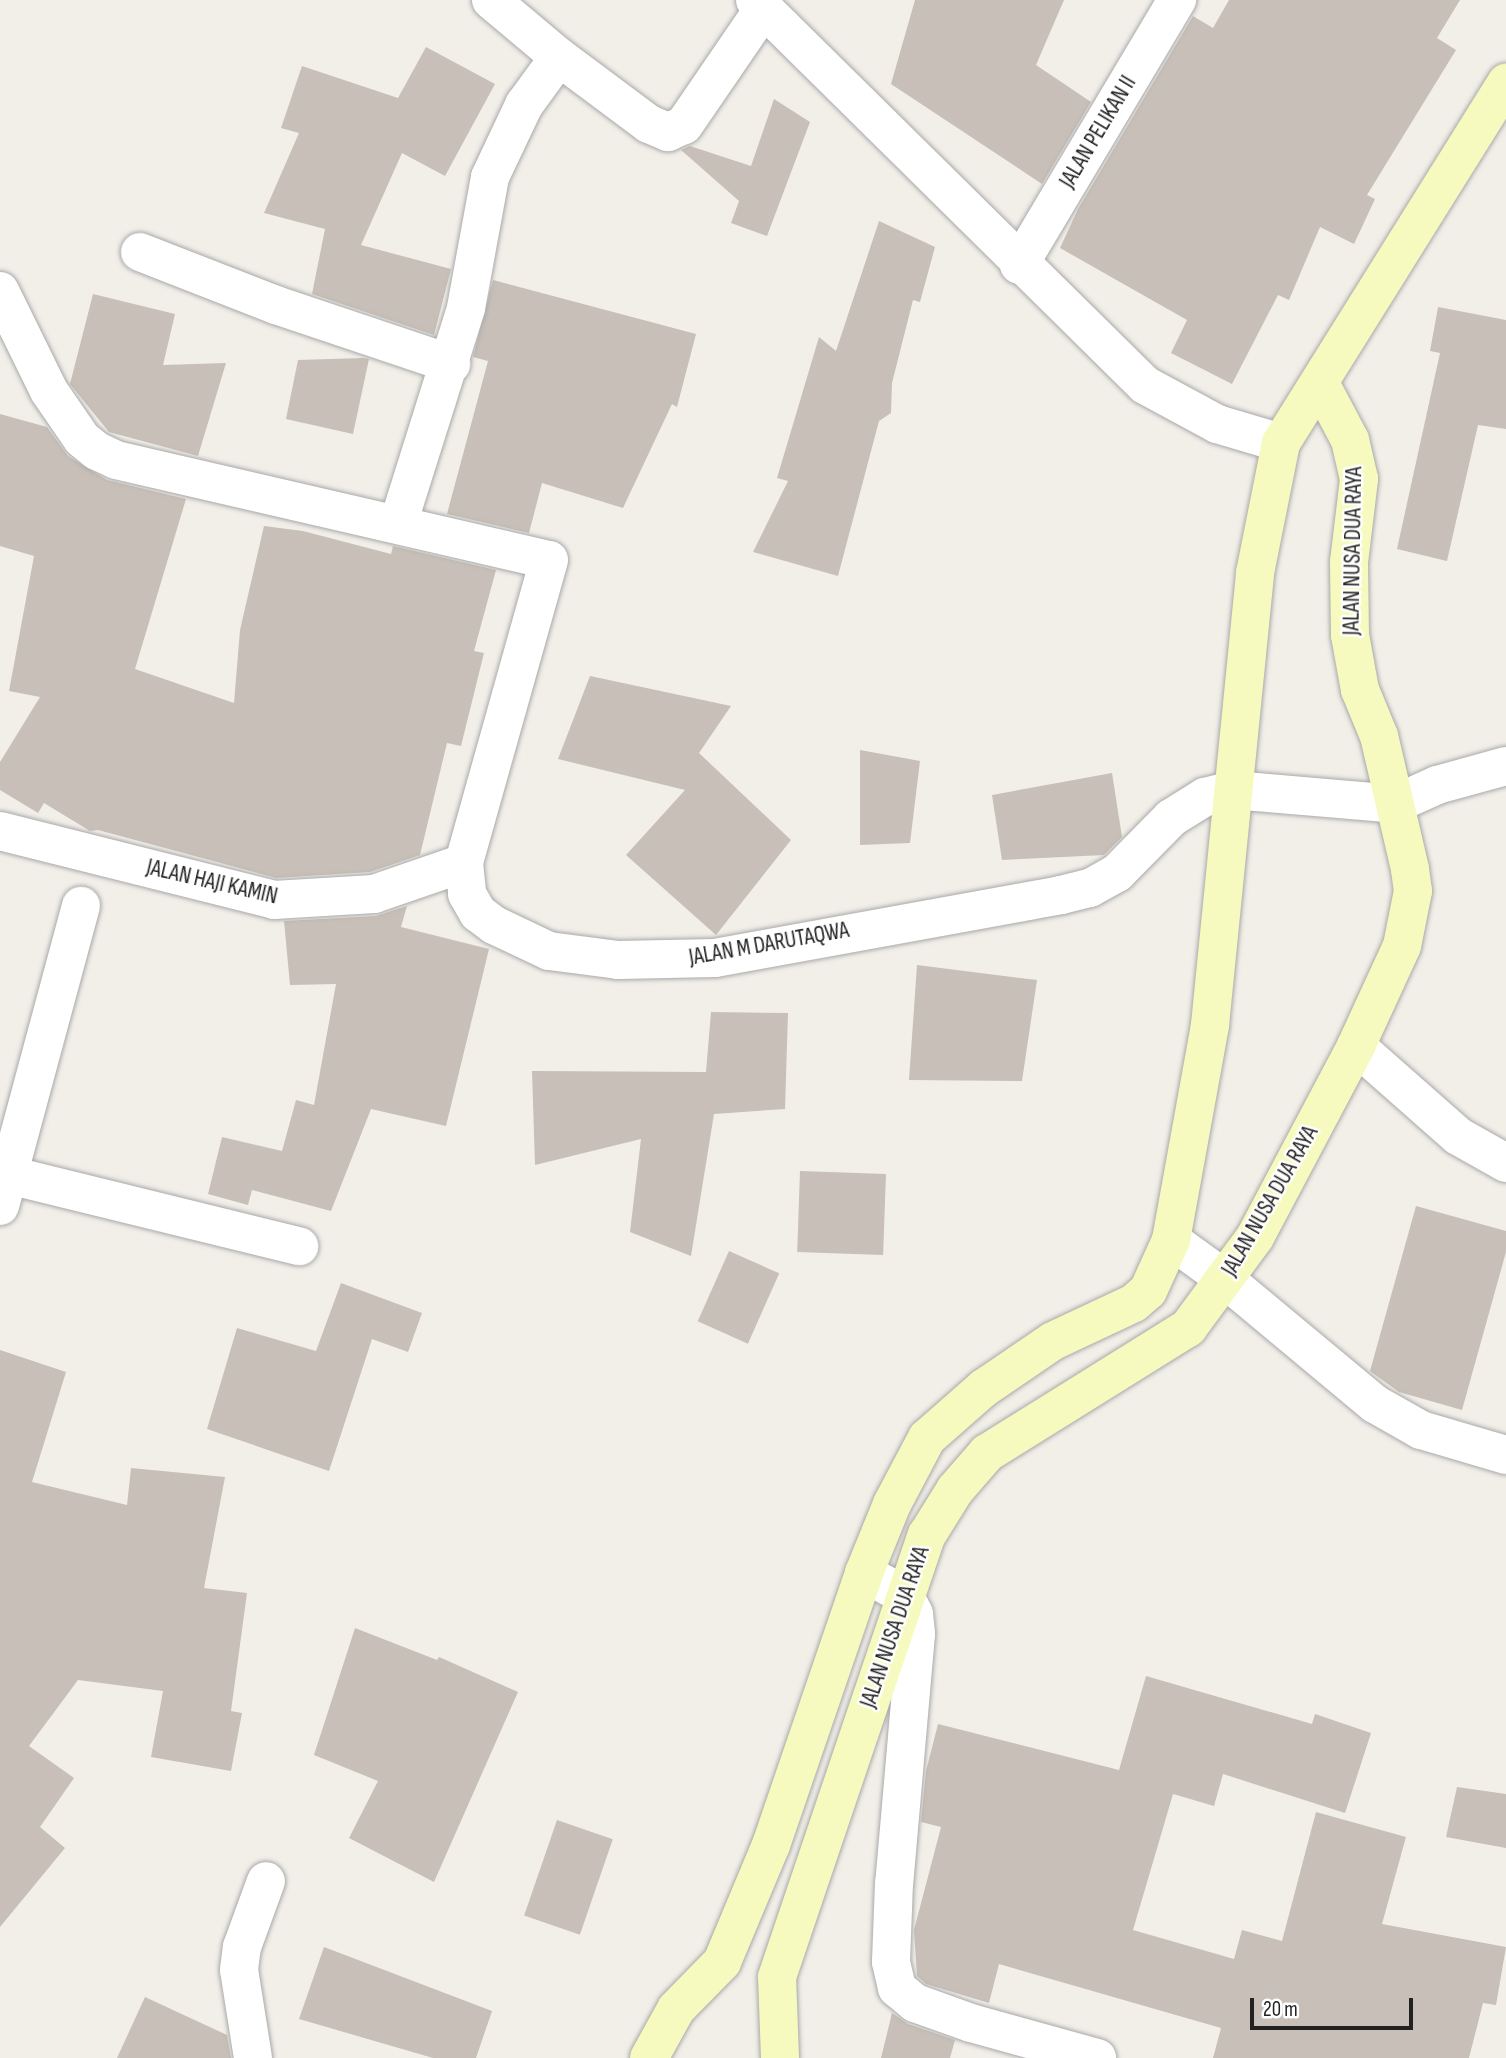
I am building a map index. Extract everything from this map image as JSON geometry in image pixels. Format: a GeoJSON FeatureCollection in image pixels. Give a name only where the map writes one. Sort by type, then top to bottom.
{"type":"FeatureCollection","features":[{"type":"Feature","properties":{"kind":"street"},"geometry":{"type":"LineString","coordinates":[[491,0],[559,57],[649,124],[675,131],[760,4],[1019,265],[1145,385],[1217,424],[1281,443]]}},
{"type":"Feature","properties":{"kind":"street","name":"JALAN PELIKAN II"},"geometry":{"type":"LineString","coordinates":[[1019,265],[1177,0]]}},
{"type":"Feature","properties":{"kind":"street"},"geometry":{"type":"LineString","coordinates":[[0,290],[54,400],[82,439],[97,451],[116,460],[398,524],[451,364],[490,177],[524,105],[559,57]]}},
{"type":"Feature","properties":{"kind":"street","name":"JALAN NUSA DUA RAYA"},"geometry":{"type":"LineString","coordinates":[[649,2058],[676,2009],[722,1962],[771,1845],[864,1573],[897,1493],[927,1438],[984,1388],[1053,1341],[1134,1303],[1148,1291],[1171,1240],[1210,1025],[1255,573],[1281,443],[1506,83]]}},
{"type":"Feature","properties":{"kind":"street"},"geometry":{"type":"LineString","coordinates":[[140,252],[276,305],[451,364]]}},
{"type":"Feature","properties":{"kind":"street","name":"JALAN NUSA DUA RAYA"},"geometry":{"type":"LineString","coordinates":[[780,2058],[777,1977],[904,1595],[927,1535],[955,1490],[987,1453],[1043,1415],[1168,1344],[1188,1328],[1226,1280],[1255,1237],[1356,1045],[1402,946],[1410,918],[1413,891],[1378,736],[1360,690],[1350,635],[1349,562],[1358,503],[1357,469],[1350,440],[1320,383]]}},
{"type":"Feature","properties":{"kind":"street","name":"JALAN M DARUTAQWA"},"geometry":{"type":"LineString","coordinates":[[398,524],[549,561],[464,863],[467,894],[478,913],[494,925],[549,951],[618,960],[715,958],[1090,888],[1117,873],[1188,806],[1233,790]]}},
{"type":"Feature","properties":{"kind":"street"},"geometry":{"type":"LineString","coordinates":[[1233,790],[1395,804],[1437,785],[1506,766]]}},
{"type":"Feature","properties":{"kind":"street","name":"JALAN HAJI KAMIN"},"geometry":{"type":"LineString","coordinates":[[0,831],[274,900],[374,894],[464,863]]}},
{"type":"Feature","properties":{"kind":"street"},"geometry":{"type":"LineString","coordinates":[[81,906],[4,1190],[299,1246]]}},
{"type":"Feature","properties":{"kind":"street"},"geometry":{"type":"LineString","coordinates":[[1356,1045],[1458,1136],[1506,1163]]}},
{"type":"Feature","properties":{"kind":"street"},"geometry":{"type":"LineString","coordinates":[[1171,1240],[1226,1280],[1375,1404],[1422,1430],[1506,1455]]}},
{"type":"Feature","properties":{"kind":"street"},"geometry":{"type":"LineString","coordinates":[[864,1573],[904,1595],[914,1614],[916,1651],[894,1883],[891,1962],[897,1988],[915,2003],[1097,2058]]}},
{"type":"Feature","properties":{"kind":"street"},"geometry":{"type":"LineString","coordinates":[[253,2058],[239,1970],[242,1947],[266,1881]]}},
{"type":"Feature","properties":{"kind":"street"},"geometry":{"type":"LineString","coordinates":[[722,1962],[777,1977]]}},
{"type":"Feature","properties":{"kind":"building"},"geometry":{"type":"Polygon","coordinates":[[[915,0],[1064,0],[1036,65],[1091,102],[1042,184],[891,84],[915,0]]]}},
{"type":"Feature","properties":{"kind":"building"},"geometry":{"type":"Polygon","coordinates":[[[1229,0],[1460,0],[1437,38],[1456,50],[1367,195],[1375,199],[1354,244],[1320,227],[1289,300],[1278,295],[1232,384],[1171,353],[1187,320],[1060,248],[1078,209],[1193,16],[1213,28],[1229,0]]]}},
{"type":"Feature","properties":{"kind":"building"},"geometry":{"type":"Polygon","coordinates":[[[426,47],[495,84],[445,176],[402,153],[361,245],[451,269],[434,335],[312,294],[325,229],[264,213],[299,133],[281,128],[302,66],[398,98],[426,47]]]}},
{"type":"Feature","properties":{"kind":"building"},"geometry":{"type":"Polygon","coordinates":[[[774,99],[810,122],[767,236],[731,223],[739,201],[681,150],[690,146],[751,166],[774,99]]]}},
{"type":"Feature","properties":{"kind":"building"},"geometry":{"type":"Polygon","coordinates":[[[879,221],[935,247],[920,302],[913,300],[892,383],[891,413],[879,421],[838,576],[753,552],[788,481],[777,478],[819,337],[836,351],[879,221]]]}},
{"type":"Feature","properties":{"kind":"building"},"geometry":{"type":"Polygon","coordinates":[[[493,280],[696,334],[677,407],[672,404],[623,508],[542,483],[529,533],[447,514],[488,361],[473,357],[493,280]]]}},
{"type":"Feature","properties":{"kind":"building"},"geometry":{"type":"Polygon","coordinates":[[[93,294],[175,314],[163,365],[226,363],[198,456],[109,432],[70,384],[93,294]]]}},
{"type":"Feature","properties":{"kind":"building"},"geometry":{"type":"Polygon","coordinates":[[[1438,307],[1506,320],[1506,429],[1478,425],[1447,561],[1397,549],[1440,353],[1430,351],[1438,307]]]}},
{"type":"Feature","properties":{"kind":"building"},"geometry":{"type":"Polygon","coordinates":[[[369,359],[353,434],[286,419],[298,360],[369,359]]]}},
{"type":"Feature","properties":{"kind":"building"},"geometry":{"type":"Polygon","coordinates":[[[0,414],[47,427],[68,456],[107,480],[186,499],[135,669],[234,703],[240,630],[264,526],[303,531],[391,554],[393,546],[496,570],[474,651],[484,653],[461,746],[447,743],[420,855],[370,872],[276,878],[98,830],[90,831],[44,803],[38,813],[0,790],[0,762],[40,697],[9,691],[34,556],[0,546],[0,414]]]}},
{"type":"Feature","properties":{"kind":"building"},"geometry":{"type":"Polygon","coordinates":[[[590,676],[731,706],[699,753],[791,840],[716,935],[626,855],[685,790],[558,759],[590,676]]]}},
{"type":"Feature","properties":{"kind":"building"},"geometry":{"type":"Polygon","coordinates":[[[860,750],[920,761],[910,843],[860,845],[860,750]]]}},
{"type":"Feature","properties":{"kind":"building"},"geometry":{"type":"Polygon","coordinates":[[[1112,773],[1122,837],[1104,855],[1002,860],[992,795],[1112,773]]]}},
{"type":"Feature","properties":{"kind":"building"},"geometry":{"type":"Polygon","coordinates":[[[407,906],[401,927],[489,949],[446,1126],[371,1109],[331,1211],[252,1190],[248,1205],[208,1194],[222,1137],[282,1151],[296,1100],[314,1105],[336,984],[290,985],[284,921],[376,916],[407,906]]]}},
{"type":"Feature","properties":{"kind":"building"},"geometry":{"type":"Polygon","coordinates":[[[917,965],[1037,980],[1022,1081],[909,1080],[917,965]]]}},
{"type":"Feature","properties":{"kind":"building"},"geometry":{"type":"Polygon","coordinates":[[[711,1012],[788,1013],[785,1109],[714,1114],[691,1256],[630,1232],[641,1139],[535,1165],[532,1071],[706,1072],[711,1012]]]}},
{"type":"Feature","properties":{"kind":"building"},"geometry":{"type":"Polygon","coordinates":[[[800,1171],[886,1174],[883,1255],[797,1252],[800,1171]]]}},
{"type":"Feature","properties":{"kind":"building"},"geometry":{"type":"Polygon","coordinates":[[[1416,1206],[1506,1231],[1506,1252],[1462,1410],[1399,1392],[1370,1371],[1416,1206]]]}},
{"type":"Feature","properties":{"kind":"building"},"geometry":{"type":"Polygon","coordinates":[[[729,1251],[779,1273],[748,1344],[698,1321],[729,1251]]]}},
{"type":"Feature","properties":{"kind":"building"},"geometry":{"type":"Polygon","coordinates":[[[341,1283],[422,1313],[408,1352],[372,1339],[329,1471],[207,1429],[237,1328],[316,1351],[341,1283]]]}},
{"type":"Feature","properties":{"kind":"building"},"geometry":{"type":"Polygon","coordinates":[[[0,1350],[66,1372],[32,1482],[127,1505],[131,1468],[225,1477],[204,1588],[247,1593],[231,1711],[242,1713],[231,1771],[151,1757],[163,1691],[78,1680],[29,1746],[74,1778],[40,1827],[65,1848],[0,1927],[0,1350]]]}},
{"type":"Feature","properties":{"kind":"building"},"geometry":{"type":"Polygon","coordinates":[[[355,1628],[437,1660],[439,1657],[518,1692],[434,1882],[349,1838],[378,1781],[314,1755],[355,1628]]]}},
{"type":"Feature","properties":{"kind":"building"},"geometry":{"type":"Polygon","coordinates":[[[1146,1676],[1312,1724],[1315,1714],[1371,1733],[1345,1813],[1223,1774],[1214,1806],[1173,1794],[1133,1930],[1234,1959],[1242,1930],[1282,1941],[1316,1812],[1406,1837],[1382,1924],[1506,1947],[1496,2005],[1483,2003],[1469,2058],[1213,2058],[1221,2028],[999,1964],[989,2003],[926,1984],[917,1976],[914,1930],[941,1827],[921,1822],[926,1771],[938,1724],[1119,1770],[1146,1676]]]}},
{"type":"Feature","properties":{"kind":"building"},"geometry":{"type":"Polygon","coordinates":[[[1457,1787],[1506,1794],[1506,1848],[1446,1837],[1457,1787]]]}},
{"type":"Feature","properties":{"kind":"building"},"geometry":{"type":"Polygon","coordinates":[[[557,1820],[613,1839],[580,1935],[524,1915],[557,1820]]]}},
{"type":"Feature","properties":{"kind":"building"},"geometry":{"type":"Polygon","coordinates":[[[324,1947],[492,2011],[476,2058],[433,2058],[299,2019],[324,1947]]]}},
{"type":"Feature","properties":{"kind":"building"},"geometry":{"type":"Polygon","coordinates":[[[145,1997],[227,2035],[231,2058],[117,2058],[145,1997]]]}},
{"type":"Feature","properties":{"kind":"building"},"geometry":{"type":"Polygon","coordinates":[[[892,2013],[908,2024],[955,2040],[950,2058],[881,2058],[892,2013]]]}}]}
